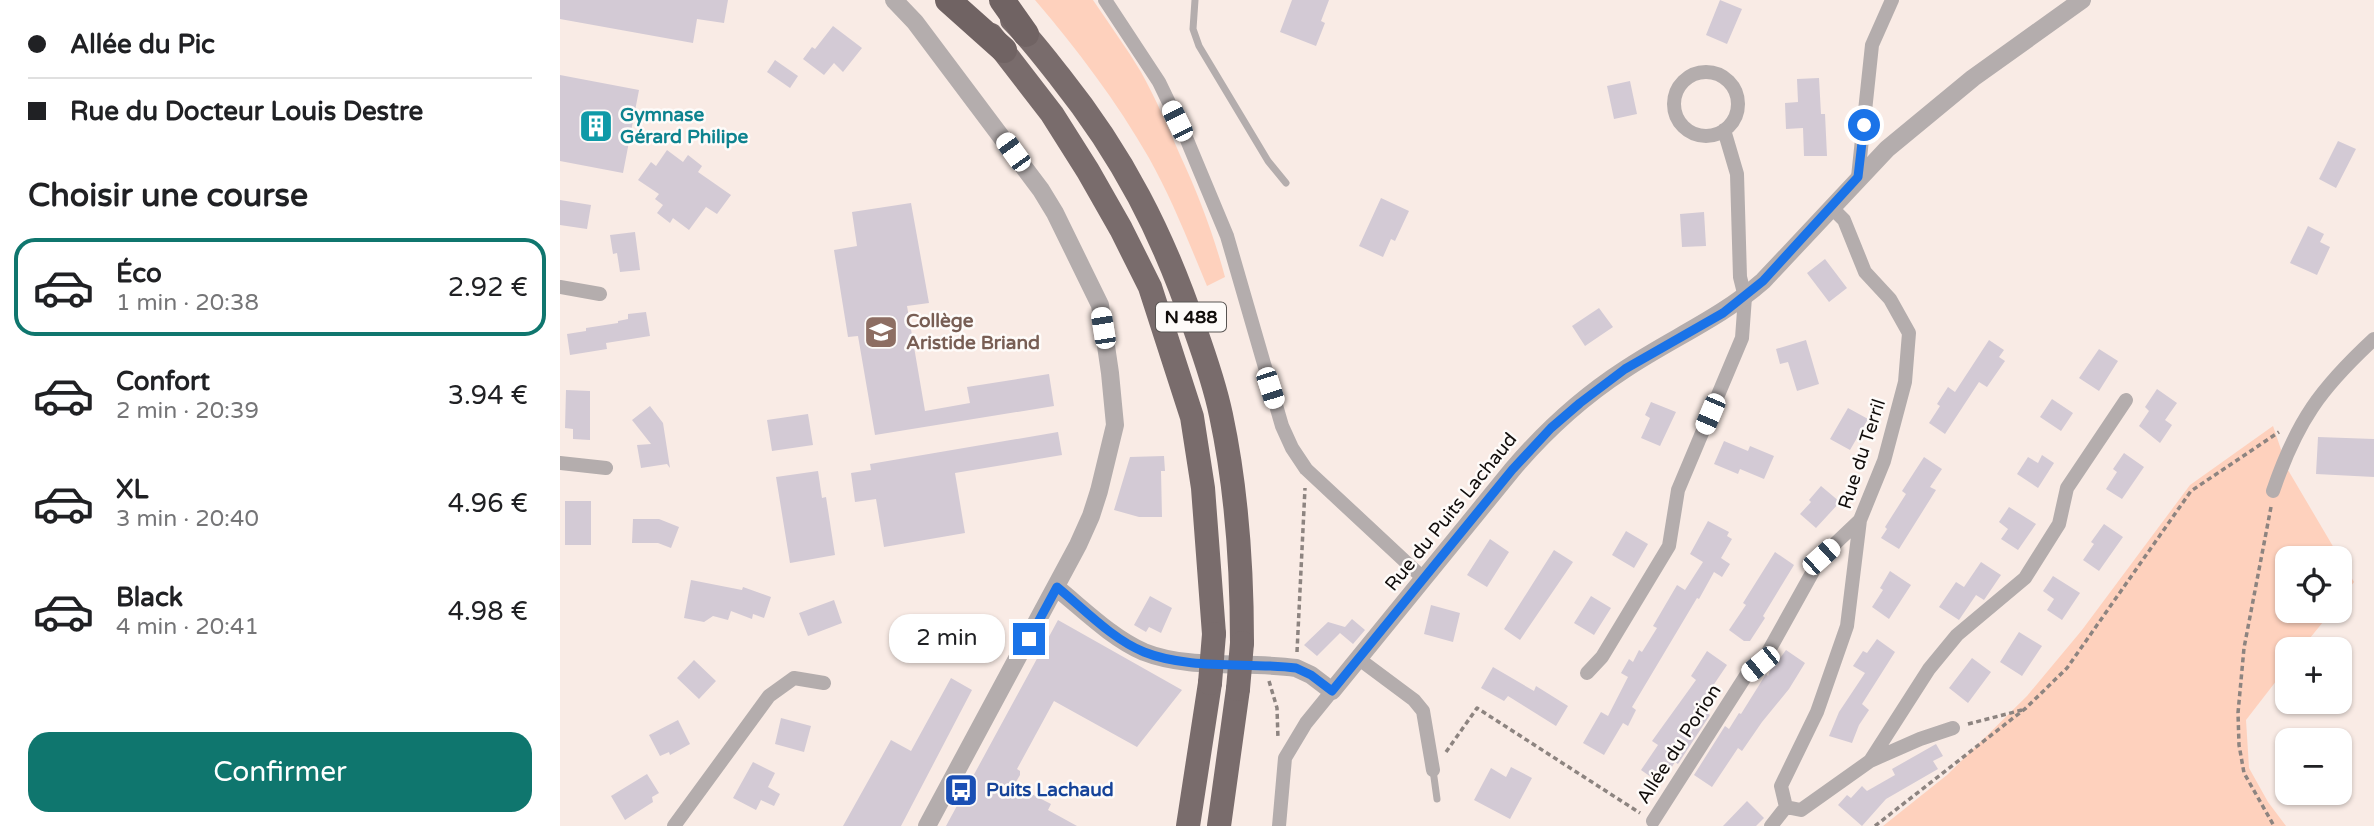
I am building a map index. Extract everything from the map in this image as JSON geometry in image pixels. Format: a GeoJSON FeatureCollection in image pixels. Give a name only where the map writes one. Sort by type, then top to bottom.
{"type":"FeatureCollection","features":[{"type":"Feature","properties":{"kind":"highway"},"geometry":{"type":"LineString","coordinates":[[948,0],[1004,50]]}},
{"type":"Feature","properties":{"kind":"highway","name":"N 488"},"geometry":{"type":"LineString","coordinates":[[961,0],[1004,50],[1052,114],[1121,229],[1150,287],[1192,417],[1203,488],[1214,634],[1210,683],[1188,826]]}},
{"type":"Feature","properties":{"kind":"highway","name":"N 488"},"geometry":{"type":"LineString","coordinates":[[992,0],[1026,34],[1080,103],[1116,155],[1151,217],[1178,279],[1221,413],[1239,538],[1242,643],[1219,826]]}},
{"type":"Feature","properties":{"kind":"highway"},"geometry":{"type":"LineString","coordinates":[[1002,0],[1026,34]]}},
{"type":"Feature","properties":{"kind":"street"},"geometry":{"type":"LineString","coordinates":[[894,0],[915,22],[1041,190],[1055,213],[1100,305],[1115,425],[1091,516],[1057,587],[927,826]]}},
{"type":"Feature","properties":{"kind":"street"},"geometry":{"type":"LineString","coordinates":[[1105,0],[1158,82],[1187,140],[1227,236],[1282,426],[1292,449],[1306,469],[1423,578]]}},
{"type":"Feature","properties":{"kind":"street"},"geometry":{"type":"LineString","coordinates":[[1858,177],[1872,45],[1892,0]]}},
{"type":"Feature","properties":{"kind":"street","name":"Rue du Puits Lachaud"},"geometry":{"type":"LineString","coordinates":[[1332,691],[1536,442],[1565,414],[1625,369],[1723,313],[1745,297],[1763,281],[1858,177],[1916,124],[1973,78],[2082,0]]}},
{"type":"Feature","properties":{"kind":"street"},"geometry":{"type":"LineString","coordinates":[[1706,72],[1725,78],[1732,85],[1738,104],[1731,123],[1724,130],[1714,135],[1693,133],[1677,118],[1675,97],[1679,86],[1686,79],[1706,72]]}},
{"type":"Feature","properties":{"kind":"street"},"geometry":{"type":"LineString","coordinates":[[1587,673],[1602,657],[1669,546],[1678,490],[1742,338],[1745,297],[1740,277],[1738,174],[1724,130]]}},
{"type":"Feature","properties":{"kind":"street","name":"Rue du Terril"},"geometry":{"type":"LineString","coordinates":[[1786,807],[1781,786],[1817,712],[1847,626],[1860,520],[1884,461],[1905,382],[1909,333],[1890,299],[1865,272],[1844,220],[1831,207]]}},
{"type":"Feature","properties":{"kind":"street"},"geometry":{"type":"LineString","coordinates":[[560,287],[600,294]]}},
{"type":"Feature","properties":{"kind":"street"},"geometry":{"type":"LineString","coordinates":[[2273,491],[2297,430],[2319,395],[2374,339]]}},
{"type":"Feature","properties":{"kind":"street"},"geometry":{"type":"LineString","coordinates":[[1870,761],[1929,670],[1957,635],[2025,578],[2059,524],[2067,488],[2126,400]]}},
{"type":"Feature","properties":{"kind":"street"},"geometry":{"type":"LineString","coordinates":[[560,463],[606,468]]}},
{"type":"Feature","properties":{"kind":"street","name":"Allée du Porion"},"geometry":{"type":"LineString","coordinates":[[1653,821],[1747,674],[1760,664],[1767,654],[1821,557],[1860,520]]}},
{"type":"Feature","properties":{"kind":"street"},"geometry":{"type":"LineString","coordinates":[[1057,587],[1109,629],[1142,651],[1168,659],[1296,668],[1311,675],[1332,691],[1306,723],[1285,758],[1279,826]]}},
{"type":"Feature","properties":{"kind":"street"},"geometry":{"type":"LineString","coordinates":[[1359,659],[1414,700],[1423,711],[1433,770]]}},
{"type":"Feature","properties":{"kind":"street"},"geometry":{"type":"LineString","coordinates":[[674,826],[769,696],[794,678],[824,683]]}},
{"type":"Feature","properties":{"kind":"street"},"geometry":{"type":"LineString","coordinates":[[1771,826],[1786,807],[1801,810],[1870,761],[1953,728]]}},
{"type":"Feature","properties":{"kind":"lane"},"geometry":{"type":"LineString","coordinates":[[1195,0],[1193,29],[1199,46],[1268,161],[1286,183]]}},
{"type":"Feature","properties":{"kind":"lane"},"geometry":{"type":"LineString","coordinates":[[1433,770],[1437,799]]}},
{"type":"Feature","properties":{"kind":"path"},"geometry":{"type":"LineString","coordinates":[[1875,826],[2026,708],[2067,668],[2191,491],[2278,433],[2288,423]]}},
{"type":"Feature","properties":{"kind":"path"},"geometry":{"type":"LineString","coordinates":[[1296,668],[1306,469]]}},
{"type":"Feature","properties":{"kind":"path"},"geometry":{"type":"LineString","coordinates":[[2273,491],[2245,648],[2238,713],[2239,745],[2244,773],[2274,826]]}},
{"type":"Feature","properties":{"kind":"path"},"geometry":{"type":"LineString","coordinates":[[1264,666],[1277,708],[1278,739],[1285,758]]}},
{"type":"Feature","properties":{"kind":"path"},"geometry":{"type":"LineString","coordinates":[[1433,770],[1477,708],[1653,821]]}},
{"type":"Feature","properties":{"kind":"path"},"geometry":{"type":"LineString","coordinates":[[1953,728],[2026,708]]}},
{"type":"Feature","properties":{"kind":"shaded area"},"geometry":{"type":"Polygon","coordinates":[[[1035,0],[1093,0],[1135,63],[1157,103],[1199,200],[1225,277],[1207,286],[1165,189],[1137,137],[1096,76],[1035,0]]]}},
{"type":"Feature","properties":{"kind":"shaded area"},"geometry":{"type":"Polygon","coordinates":[[[2273,426],[2288,470],[2333,546],[2275,546],[2275,623],[2322,623],[2311,637],[2275,637],[2275,683],[2246,720],[2249,768],[2268,802],[2286,826],[1883,826],[1947,775],[2027,696],[2082,630],[2190,485],[2273,426]]]}},
{"type":"Feature","properties":{"kind":"building"},"geometry":{"type":"Polygon","coordinates":[[[560,0],[728,0],[724,23],[697,19],[693,43],[560,19],[560,0]]]}},
{"type":"Feature","properties":{"kind":"building"},"geometry":{"type":"Polygon","coordinates":[[[1292,0],[1329,0],[1321,21],[1325,23],[1316,46],[1280,32],[1292,0]]]}},
{"type":"Feature","properties":{"kind":"building"},"geometry":{"type":"Polygon","coordinates":[[[1720,0],[1742,9],[1727,44],[1706,35],[1720,0]]]}},
{"type":"Feature","properties":{"kind":"building"},"geometry":{"type":"Polygon","coordinates":[[[833,26],[862,48],[843,72],[834,63],[824,75],[803,59],[812,47],[815,49],[833,26]]]}},
{"type":"Feature","properties":{"kind":"building"},"geometry":{"type":"Polygon","coordinates":[[[775,60],[798,76],[790,88],[767,72],[775,60]]]}},
{"type":"Feature","properties":{"kind":"building","name":"Gymnase Gérard Philipe"},"geometry":{"type":"Polygon","coordinates":[[[560,75],[639,90],[623,173],[560,161],[560,75]]]}},
{"type":"Feature","properties":{"kind":"building"},"geometry":{"type":"Polygon","coordinates":[[[1819,78],[1821,114],[1825,114],[1827,156],[1804,156],[1803,128],[1786,129],[1785,103],[1798,102],[1797,79],[1819,78]]]}},
{"type":"Feature","properties":{"kind":"building"},"geometry":{"type":"Polygon","coordinates":[[[1630,81],[1637,114],[1614,119],[1607,86],[1630,81]]]}},
{"type":"Feature","properties":{"kind":"building"},"geometry":{"type":"Polygon","coordinates":[[[2338,141],[2356,149],[2336,188],[2319,179],[2338,141]]]}},
{"type":"Feature","properties":{"kind":"building"},"geometry":{"type":"Polygon","coordinates":[[[667,150],[683,162],[688,155],[702,166],[698,172],[731,195],[717,214],[706,207],[689,230],[673,218],[670,223],[657,213],[663,205],[655,199],[659,194],[638,180],[651,162],[656,166],[667,150]]]}},
{"type":"Feature","properties":{"kind":"building"},"geometry":{"type":"Polygon","coordinates":[[[1381,198],[1409,211],[1395,241],[1391,239],[1383,257],[1359,246],[1381,198]]]}},
{"type":"Feature","properties":{"kind":"building"},"geometry":{"type":"Polygon","coordinates":[[[560,200],[591,205],[587,229],[560,225],[560,200]]]}},
{"type":"Feature","properties":{"kind":"building"},"geometry":{"type":"Polygon","coordinates":[[[911,203],[929,303],[907,306],[925,411],[970,403],[967,387],[1049,374],[1054,406],[875,435],[858,336],[848,337],[834,250],[857,246],[852,212],[911,203]]]}},
{"type":"Feature","properties":{"kind":"building"},"geometry":{"type":"Polygon","coordinates":[[[1704,212],[1706,246],[1682,247],[1680,214],[1704,212]]]}},
{"type":"Feature","properties":{"kind":"building"},"geometry":{"type":"Polygon","coordinates":[[[2308,226],[2324,234],[2320,242],[2330,247],[2317,275],[2290,263],[2308,226]]]}},
{"type":"Feature","properties":{"kind":"building"},"geometry":{"type":"Polygon","coordinates":[[[635,232],[640,270],[620,272],[610,235],[635,232]]]}},
{"type":"Feature","properties":{"kind":"building"},"geometry":{"type":"Polygon","coordinates":[[[1825,259],[1847,288],[1829,302],[1807,273],[1825,259]]]}},
{"type":"Feature","properties":{"kind":"building"},"geometry":{"type":"Polygon","coordinates":[[[1599,308],[1613,327],[1585,346],[1572,326],[1599,308]]]}},
{"type":"Feature","properties":{"kind":"building"},"geometry":{"type":"Polygon","coordinates":[[[646,312],[650,336],[606,343],[607,349],[570,355],[567,334],[618,323],[628,319],[628,314],[646,312]]]}},
{"type":"Feature","properties":{"kind":"building"},"geometry":{"type":"Polygon","coordinates":[[[1806,340],[1819,384],[1797,391],[1788,362],[1780,364],[1776,349],[1806,340]]]}},
{"type":"Feature","properties":{"kind":"building"},"geometry":{"type":"Polygon","coordinates":[[[1989,340],[2004,350],[1999,357],[2005,361],[1987,387],[1979,382],[1945,434],[1929,423],[1940,406],[1937,404],[1948,387],[1955,392],[1989,340]]]}},
{"type":"Feature","properties":{"kind":"building"},"geometry":{"type":"Polygon","coordinates":[[[2099,349],[2118,361],[2099,391],[2079,378],[2099,349]]]}},
{"type":"Feature","properties":{"kind":"building"},"geometry":{"type":"Polygon","coordinates":[[[2157,389],[2177,403],[2165,420],[2172,425],[2160,443],[2139,426],[2149,411],[2145,407],[2157,389]]]}},
{"type":"Feature","properties":{"kind":"building"},"geometry":{"type":"Polygon","coordinates":[[[566,390],[590,391],[590,440],[573,439],[573,429],[565,428],[566,390]]]}},
{"type":"Feature","properties":{"kind":"building"},"geometry":{"type":"Polygon","coordinates":[[[2052,399],[2073,413],[2061,431],[2040,417],[2052,399]]]}},
{"type":"Feature","properties":{"kind":"building"},"geometry":{"type":"Polygon","coordinates":[[[1651,402],[1676,412],[1660,446],[1641,438],[1650,418],[1645,415],[1651,402]]]}},
{"type":"Feature","properties":{"kind":"building"},"geometry":{"type":"Polygon","coordinates":[[[650,406],[663,423],[670,468],[667,464],[641,468],[637,445],[651,444],[632,420],[650,406]]]}},
{"type":"Feature","properties":{"kind":"building"},"geometry":{"type":"Polygon","coordinates":[[[1848,408],[1868,419],[1850,450],[1830,439],[1848,408]]]}},
{"type":"Feature","properties":{"kind":"building"},"geometry":{"type":"Polygon","coordinates":[[[808,414],[813,445],[772,451],[767,420],[808,414]]]}},
{"type":"Feature","properties":{"kind":"building"},"geometry":{"type":"Polygon","coordinates":[[[1058,432],[1062,455],[955,473],[965,533],[884,547],[876,499],[855,502],[851,473],[871,470],[870,464],[1058,432]]]}},
{"type":"Feature","properties":{"kind":"building"},"geometry":{"type":"Polygon","coordinates":[[[2318,437],[2374,439],[2374,477],[2316,474],[2318,437]]]}},
{"type":"Feature","properties":{"kind":"building"},"geometry":{"type":"Polygon","coordinates":[[[1724,441],[1748,451],[1750,446],[1774,456],[1764,479],[1740,469],[1738,474],[1714,464],[1724,441]]]}},
{"type":"Feature","properties":{"kind":"building"},"geometry":{"type":"Polygon","coordinates":[[[2124,453],[2144,467],[2122,499],[2106,489],[2117,472],[2113,469],[2124,453]]]}},
{"type":"Feature","properties":{"kind":"building"},"geometry":{"type":"Polygon","coordinates":[[[2042,455],[2054,463],[2038,488],[2017,474],[2028,457],[2038,463],[2042,455]]]}},
{"type":"Feature","properties":{"kind":"building"},"geometry":{"type":"Polygon","coordinates":[[[1164,456],[1165,471],[1161,471],[1162,517],[1139,517],[1114,510],[1130,457],[1164,456]]]}},
{"type":"Feature","properties":{"kind":"building"},"geometry":{"type":"Polygon","coordinates":[[[1924,457],[1942,469],[1930,487],[1936,490],[1899,549],[1881,538],[1906,494],[1902,491],[1924,457]]]}},
{"type":"Feature","properties":{"kind":"building"},"geometry":{"type":"Polygon","coordinates":[[[818,471],[822,498],[826,497],[835,555],[790,563],[776,477],[818,471]]]}},
{"type":"Feature","properties":{"kind":"building"},"geometry":{"type":"Polygon","coordinates":[[[1821,486],[1840,502],[1816,528],[1800,514],[1821,486]]]}},
{"type":"Feature","properties":{"kind":"building"},"geometry":{"type":"Polygon","coordinates":[[[565,501],[591,501],[591,545],[565,545],[565,501]]]}},
{"type":"Feature","properties":{"kind":"building"},"geometry":{"type":"Polygon","coordinates":[[[2009,507],[2036,524],[2018,550],[2001,539],[2008,529],[1999,522],[2009,507]]]}},
{"type":"Feature","properties":{"kind":"building"},"geometry":{"type":"Polygon","coordinates":[[[633,519],[659,519],[679,527],[671,548],[658,543],[632,543],[633,519]]]}},
{"type":"Feature","properties":{"kind":"building"},"geometry":{"type":"Polygon","coordinates":[[[1708,521],[1729,532],[1727,536],[1732,539],[1721,558],[1730,564],[1722,577],[1714,572],[1632,707],[1636,710],[1628,726],[1623,723],[1604,755],[1583,743],[1601,712],[1608,716],[1628,677],[1621,673],[1629,659],[1633,662],[1639,650],[1642,652],[1657,628],[1653,626],[1677,585],[1685,590],[1703,562],[1690,554],[1708,521]]]}},
{"type":"Feature","properties":{"kind":"building"},"geometry":{"type":"Polygon","coordinates":[[[2104,524],[2123,537],[2099,571],[2083,560],[2094,544],[2091,542],[2104,524]]]}},
{"type":"Feature","properties":{"kind":"building"},"geometry":{"type":"Polygon","coordinates":[[[1626,531],[1648,544],[1634,568],[1612,555],[1626,531]]]}},
{"type":"Feature","properties":{"kind":"building"},"geometry":{"type":"Polygon","coordinates":[[[1490,539],[1509,552],[1487,587],[1467,575],[1490,539]]]}},
{"type":"Feature","properties":{"kind":"building"},"geometry":{"type":"Polygon","coordinates":[[[1554,550],[1573,562],[1520,640],[1504,629],[1554,550]]]}},
{"type":"Feature","properties":{"kind":"building"},"geometry":{"type":"Polygon","coordinates":[[[1775,552],[1794,565],[1750,641],[1744,641],[1729,630],[1775,552]]]}},
{"type":"Feature","properties":{"kind":"building"},"geometry":{"type":"Polygon","coordinates":[[[1981,562],[2001,575],[1984,600],[1976,595],[1959,620],[1939,607],[1956,582],[1964,587],[1981,562]]]}},
{"type":"Feature","properties":{"kind":"building"},"geometry":{"type":"Polygon","coordinates":[[[1890,571],[1911,585],[1889,619],[1872,607],[1883,590],[1880,588],[1890,571]]]}},
{"type":"Feature","properties":{"kind":"building"},"geometry":{"type":"Polygon","coordinates":[[[2053,576],[2080,593],[2062,620],[2047,610],[2054,599],[2043,591],[2053,576]]]}},
{"type":"Feature","properties":{"kind":"building"},"geometry":{"type":"Polygon","coordinates":[[[691,580],[742,590],[743,587],[771,597],[764,618],[753,614],[752,619],[731,611],[728,620],[713,616],[704,622],[684,618],[691,580]]]}},
{"type":"Feature","properties":{"kind":"building"},"geometry":{"type":"Polygon","coordinates":[[[1150,596],[1172,608],[1161,633],[1149,627],[1146,632],[1134,625],[1150,596]]]}},
{"type":"Feature","properties":{"kind":"building"},"geometry":{"type":"Polygon","coordinates":[[[1591,596],[1611,608],[1594,635],[1574,623],[1591,596]]]}},
{"type":"Feature","properties":{"kind":"building"},"geometry":{"type":"Polygon","coordinates":[[[834,600],[842,623],[808,636],[799,613],[834,600]]]}},
{"type":"Feature","properties":{"kind":"building"},"geometry":{"type":"Polygon","coordinates":[[[1431,605],[1460,613],[1453,642],[1424,634],[1431,605]]]}},
{"type":"Feature","properties":{"kind":"building"},"geometry":{"type":"Polygon","coordinates":[[[1352,619],[1365,630],[1353,644],[1340,633],[1317,656],[1304,645],[1328,622],[1345,627],[1352,619]]]}},
{"type":"Feature","properties":{"kind":"building"},"geometry":{"type":"Polygon","coordinates":[[[1058,620],[1182,690],[1137,747],[1054,701],[1017,769],[1020,775],[1014,785],[1051,804],[1048,810],[1077,826],[946,826],[1058,620]]]}},
{"type":"Feature","properties":{"kind":"building"},"geometry":{"type":"Polygon","coordinates":[[[2019,632],[2042,646],[2022,676],[2000,662],[2019,632]]]}},
{"type":"Feature","properties":{"kind":"building"},"geometry":{"type":"Polygon","coordinates":[[[1877,639],[1895,652],[1862,704],[1869,710],[1852,743],[1829,736],[1839,712],[1865,673],[1853,666],[1863,651],[1867,653],[1877,639]]]}},
{"type":"Feature","properties":{"kind":"building"},"geometry":{"type":"Polygon","coordinates":[[[1786,650],[1805,663],[1789,689],[1742,751],[1738,748],[1712,787],[1694,775],[1725,726],[1729,729],[1766,674],[1768,676],[1773,663],[1775,665],[1786,650]]]}},
{"type":"Feature","properties":{"kind":"building"},"geometry":{"type":"Polygon","coordinates":[[[1707,651],[1727,665],[1702,702],[1708,706],[1704,711],[1710,715],[1678,764],[1675,762],[1661,784],[1641,770],[1658,745],[1652,741],[1696,680],[1691,676],[1707,651]]]}},
{"type":"Feature","properties":{"kind":"building"},"geometry":{"type":"Polygon","coordinates":[[[1972,658],[1991,672],[1968,703],[1949,688],[1972,658]]]}},
{"type":"Feature","properties":{"kind":"building"},"geometry":{"type":"Polygon","coordinates":[[[694,660],[716,681],[699,699],[677,678],[694,660]]]}},
{"type":"Feature","properties":{"kind":"building"},"geometry":{"type":"Polygon","coordinates":[[[1493,667],[1534,691],[1536,686],[1568,706],[1556,726],[1508,696],[1504,701],[1481,688],[1493,667]]]}},
{"type":"Feature","properties":{"kind":"building"},"geometry":{"type":"Polygon","coordinates":[[[951,678],[972,690],[901,826],[843,826],[891,740],[911,751],[951,678]]]}},
{"type":"Feature","properties":{"kind":"building"},"geometry":{"type":"Polygon","coordinates":[[[781,718],[811,726],[804,752],[775,744],[781,718]]]}},
{"type":"Feature","properties":{"kind":"building"},"geometry":{"type":"Polygon","coordinates":[[[678,720],[690,744],[670,755],[669,752],[660,756],[649,735],[678,720]]]}},
{"type":"Feature","properties":{"kind":"building"},"geometry":{"type":"Polygon","coordinates":[[[1936,744],[1943,756],[1933,761],[1938,769],[1886,799],[1862,826],[1838,805],[1847,795],[1851,798],[1862,786],[1867,791],[1895,775],[1892,769],[1936,744]]]}},
{"type":"Feature","properties":{"kind":"building"},"geometry":{"type":"Polygon","coordinates":[[[753,762],[775,773],[768,787],[780,794],[774,806],[761,800],[756,810],[733,798],[753,762]]]}},
{"type":"Feature","properties":{"kind":"building"},"geometry":{"type":"Polygon","coordinates":[[[1511,767],[1532,778],[1510,819],[1474,800],[1491,768],[1506,777],[1511,767]]]}},
{"type":"Feature","properties":{"kind":"building"},"geometry":{"type":"Polygon","coordinates":[[[647,774],[659,793],[652,797],[653,802],[625,820],[611,796],[647,774]]]}},
{"type":"Feature","properties":{"kind":"building"},"geometry":{"type":"Polygon","coordinates":[[[1747,801],[1764,818],[1756,826],[1723,826],[1747,801]]]}},
{"type":"Feature","properties":{"kind":"place","name":"Gymnase Gérard Philipe"},"geometry":{"type":"Point","coordinates":[596,126]}},
{"type":"Feature","properties":{"kind":"place","name":"Collège Aristide Briand"},"geometry":{"type":"Point","coordinates":[881,332]}},
{"type":"Feature","properties":{"kind":"place","name":"Puits Lachaud"},"geometry":{"type":"Point","coordinates":[961,790]}},
{"type":"Feature","properties":{"kind":"route"},"geometry":{"type":"LineString","coordinates":[[1029,639],[1057,587],[1119,637],[1154,656],[1194,662],[1296,668],[1311,675],[1332,691],[1512,470],[1565,414],[1625,369],[1723,313],[1763,281],[1858,177],[1864,125]]}}]}
